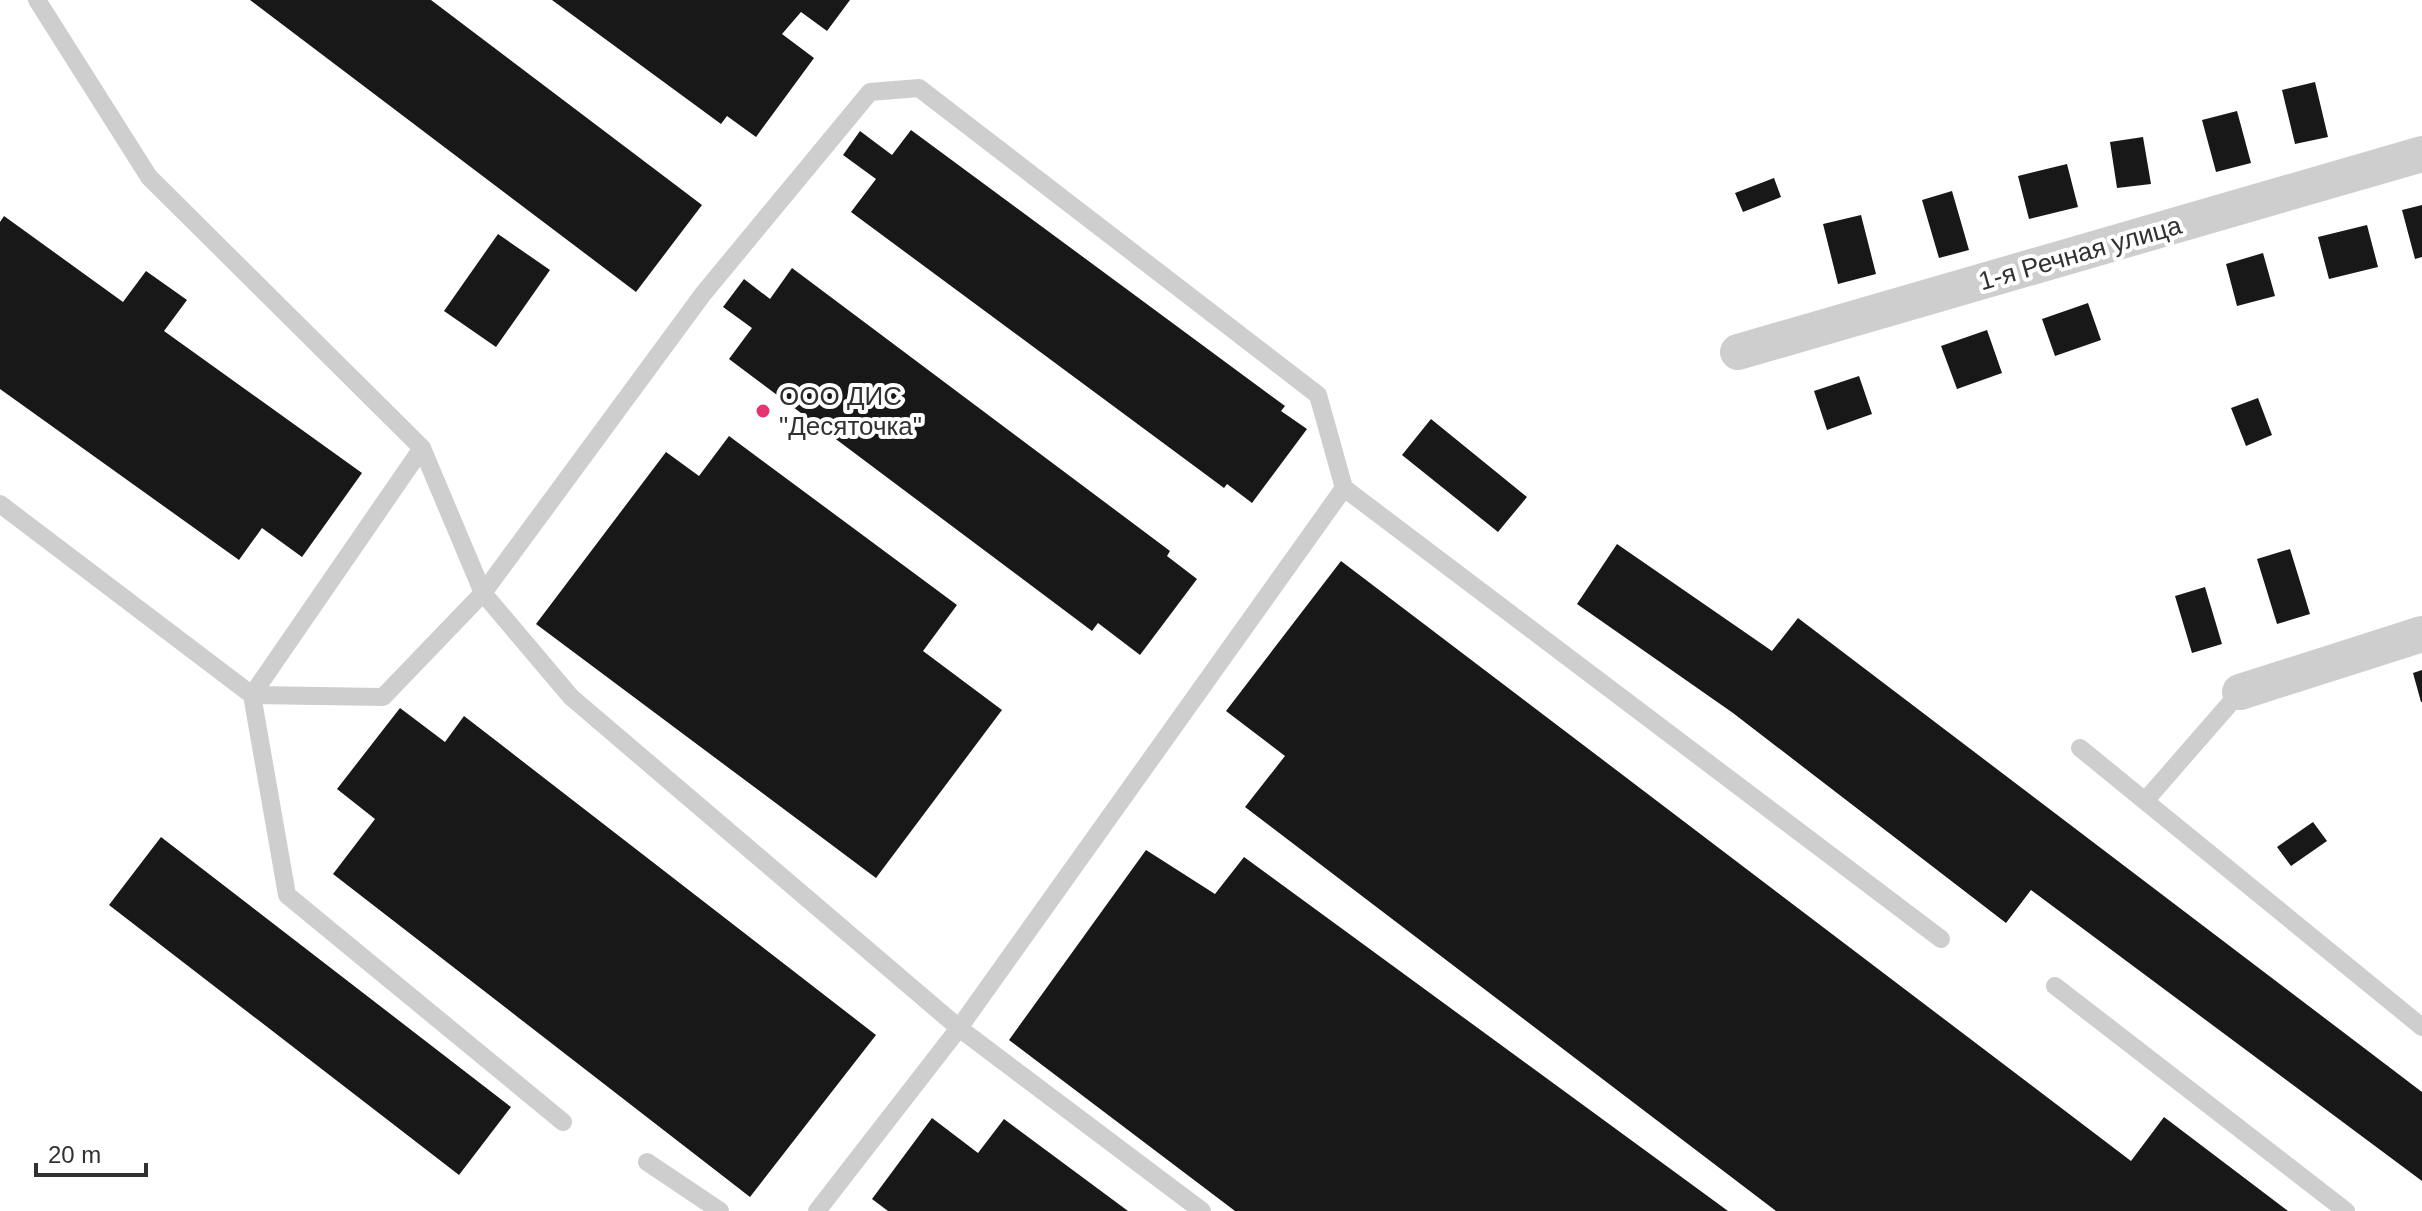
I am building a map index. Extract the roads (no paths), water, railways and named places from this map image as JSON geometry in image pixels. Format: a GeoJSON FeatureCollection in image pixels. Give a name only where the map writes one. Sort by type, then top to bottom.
{"type":"FeatureCollection","features":[{"type":"Feature","properties":{"kind":"street","name":"1-я Речная улица"},"geometry":{"type":"LineString","coordinates":[[1738,352],[2422,154]]}},
{"type":"Feature","properties":{"kind":"street"},"geometry":{"type":"LineString","coordinates":[[2240,692],[2422,634]]}},
{"type":"Feature","properties":{"kind":"lane"},"geometry":{"type":"LineString","coordinates":[[37,0],[149,177],[422,448],[483,593],[571,697],[959,1028],[1202,1211]]}},
{"type":"Feature","properties":{"kind":"lane"},"geometry":{"type":"LineString","coordinates":[[0,504],[252,695],[383,697],[483,593],[703,294],[870,92],[919,88],[1318,395],[1344,488],[1941,939]]}},
{"type":"Feature","properties":{"kind":"lane"},"geometry":{"type":"LineString","coordinates":[[422,448],[252,695],[287,895],[563,1122]]}},
{"type":"Feature","properties":{"kind":"lane"},"geometry":{"type":"LineString","coordinates":[[817,1211],[959,1028],[1344,488]]}},
{"type":"Feature","properties":{"kind":"lane"},"geometry":{"type":"LineString","coordinates":[[2145,801],[2240,692]]}},
{"type":"Feature","properties":{"kind":"lane"},"geometry":{"type":"LineString","coordinates":[[2080,748],[2422,1027]]}},
{"type":"Feature","properties":{"kind":"lane"},"geometry":{"type":"LineString","coordinates":[[2055,986],[2346,1211]]}},
{"type":"Feature","properties":{"kind":"lane"},"geometry":{"type":"LineString","coordinates":[[647,1162],[720,1211]]}},
{"type":"Feature","properties":{"kind":"place","name":"ООО ДИС \"Десяточка\""},"geometry":{"type":"Point","coordinates":[763,411]}}]}
